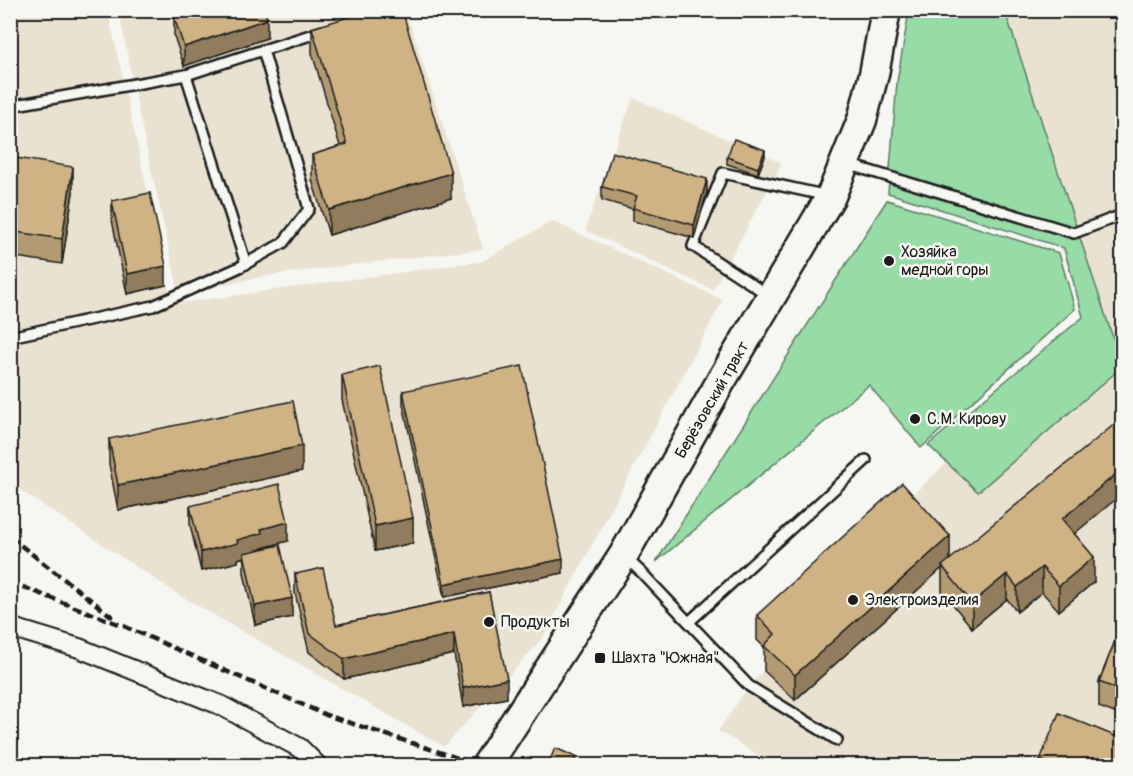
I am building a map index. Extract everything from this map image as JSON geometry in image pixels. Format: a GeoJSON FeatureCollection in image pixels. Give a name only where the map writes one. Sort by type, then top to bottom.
{"type":"FeatureCollection","features":[{"type":"Feature","properties":{"kind":"main road","name":"Берёзовский тракт"},"geometry":{"type":"LineString","coordinates":[[486,765],[623,556],[721,381],[831,196],[862,120],[874,74],[883,11]]}},
{"type":"Feature","properties":{"kind":"street"},"geometry":{"type":"LineString","coordinates":[[10,627],[79,648],[220,705],[300,748],[318,765]]}},
{"type":"Feature","properties":{"kind":"lane"},"geometry":{"type":"LineString","coordinates":[[10,106],[186,75],[336,27]]}},
{"type":"Feature","properties":{"kind":"lane"},"geometry":{"type":"LineString","coordinates":[[10,337],[153,306],[246,264],[283,243],[309,209],[263,50]]}},
{"type":"Feature","properties":{"kind":"lane"},"geometry":{"type":"LineString","coordinates":[[186,75],[246,264]]}},
{"type":"Feature","properties":{"kind":"lane"},"geometry":{"type":"LineString","coordinates":[[844,163],[1074,233],[1122,215]]}},
{"type":"Feature","properties":{"kind":"lane"},"geometry":{"type":"LineString","coordinates":[[772,297],[693,246],[723,173],[831,196]]}},
{"type":"Feature","properties":{"kind":"lane"},"geometry":{"type":"LineString","coordinates":[[689,622],[866,460]]}},
{"type":"Feature","properties":{"kind":"lane"},"geometry":{"type":"LineString","coordinates":[[623,556],[642,573],[749,686],[837,740]]}},
{"type":"Feature","properties":{"kind":"shaded area"},"geometry":{"type":"Polygon","coordinates":[[[10,11],[108,11],[172,304],[483,261],[552,221],[723,300],[542,639],[444,747],[179,595],[11,484],[10,11]]]}},
{"type":"Feature","properties":{"kind":"shaded area"},"geometry":{"type":"Polygon","coordinates":[[[119,11],[406,11],[483,249],[272,275],[179,294],[140,119],[119,11]]]}},
{"type":"Feature","properties":{"kind":"shaded area"},"geometry":{"type":"Polygon","coordinates":[[[976,11],[1122,11],[1122,765],[774,765],[718,731],[749,686],[775,659],[757,640],[1090,329],[976,11]]]}},
{"type":"Feature","properties":{"kind":"shaded area"},"geometry":{"type":"Polygon","coordinates":[[[633,98],[782,163],[713,290],[585,230],[633,98]]]}},
{"type":"Feature","properties":{"kind":"green space"},"geometry":{"type":"Polygon","coordinates":[[[909,11],[1005,11],[1113,338],[1122,339],[1122,367],[978,492],[928,445],[1083,317],[1064,248],[888,193],[897,82],[909,11]]]}},
{"type":"Feature","properties":{"kind":"green space"},"geometry":{"type":"Polygon","coordinates":[[[887,200],[1059,253],[1075,309],[921,448],[869,385],[656,562],[887,200]]]}},
{"type":"Feature","properties":{"kind":"building"},"geometry":{"type":"Polygon","coordinates":[[[193,10],[265,10],[267,19],[184,47],[174,17],[193,10]]]}},
{"type":"Feature","properties":{"kind":"building"},"geometry":{"type":"Polygon","coordinates":[[[371,10],[402,10],[451,173],[329,210],[312,155],[347,144],[312,28],[371,10]]]}},
{"type":"Feature","properties":{"kind":"building"},"geometry":{"type":"Polygon","coordinates":[[[734,139],[765,150],[758,168],[727,157],[734,139]]]}},
{"type":"Feature","properties":{"kind":"building"},"geometry":{"type":"Polygon","coordinates":[[[612,152],[707,179],[694,225],[633,208],[637,196],[602,187],[612,152]]]}},
{"type":"Feature","properties":{"kind":"building"},"geometry":{"type":"Polygon","coordinates":[[[10,157],[73,167],[62,239],[10,231],[10,157]]]}},
{"type":"Feature","properties":{"kind":"building"},"geometry":{"type":"Polygon","coordinates":[[[150,193],[166,266],[127,274],[112,201],[150,193]]]}},
{"type":"Feature","properties":{"kind":"building"},"geometry":{"type":"Polygon","coordinates":[[[380,366],[413,518],[375,526],[342,375],[380,366]]]}},
{"type":"Feature","properties":{"kind":"building"},"geometry":{"type":"Polygon","coordinates":[[[522,366],[563,559],[444,584],[403,391],[522,366]]]}},
{"type":"Feature","properties":{"kind":"building"},"geometry":{"type":"Polygon","coordinates":[[[293,401],[302,446],[118,485],[109,439],[293,401]]]}},
{"type":"Feature","properties":{"kind":"building"},"geometry":{"type":"Polygon","coordinates":[[[1122,418],[1122,469],[1062,519],[1094,557],[1059,586],[1042,567],[1017,587],[1007,574],[972,603],[942,566],[1122,418]]]}},
{"type":"Feature","properties":{"kind":"building","name":"Электроизделия"},"geometry":{"type":"Polygon","coordinates":[[[902,483],[950,536],[795,675],[764,646],[775,634],[757,615],[902,483]]]}},
{"type":"Feature","properties":{"kind":"building"},"geometry":{"type":"Polygon","coordinates":[[[279,484],[288,522],[261,529],[262,533],[237,540],[238,543],[201,552],[190,506],[279,484]]]}},
{"type":"Feature","properties":{"kind":"building"},"geometry":{"type":"Polygon","coordinates":[[[280,545],[292,598],[255,606],[244,553],[280,545]]]}},
{"type":"Feature","properties":{"kind":"building"},"geometry":{"type":"Polygon","coordinates":[[[323,568],[336,625],[489,592],[507,679],[463,688],[454,634],[344,659],[309,633],[295,574],[323,568]]]}},
{"type":"Feature","properties":{"kind":"building"},"geometry":{"type":"Polygon","coordinates":[[[1122,623],[1122,691],[1099,682],[1122,623]]]}},
{"type":"Feature","properties":{"kind":"building"},"geometry":{"type":"Polygon","coordinates":[[[1059,713],[1122,739],[1122,765],[1054,765],[1040,760],[1059,713]]]}},
{"type":"Feature","properties":{"kind":"building"},"geometry":{"type":"Polygon","coordinates":[[[555,748],[576,757],[573,765],[548,765],[555,748]]]}},
{"type":"Feature","properties":{"kind":"railway"},"geometry":{"type":"LineString","coordinates":[[10,537],[114,618]]}},
{"type":"Feature","properties":{"kind":"railway"},"geometry":{"type":"LineString","coordinates":[[10,582],[126,627],[326,715],[482,766]]}},
{"type":"Feature","properties":{"kind":"place","name":"Хозяйка медной горы"},"geometry":{"type":"Point","coordinates":[889,261]}},
{"type":"Feature","properties":{"kind":"place","name":"С.М. Кирову"},"geometry":{"type":"Point","coordinates":[915,419]}},
{"type":"Feature","properties":{"kind":"place","name":"Электроизделия"},"geometry":{"type":"Point","coordinates":[853,600]}},
{"type":"Feature","properties":{"kind":"place","name":"Продукты"},"geometry":{"type":"Point","coordinates":[489,622]}},
{"type":"Feature","properties":{"kind":"place","name":"Шахта \"Южная\""},"geometry":{"type":"Point","coordinates":[600,658]}}]}
